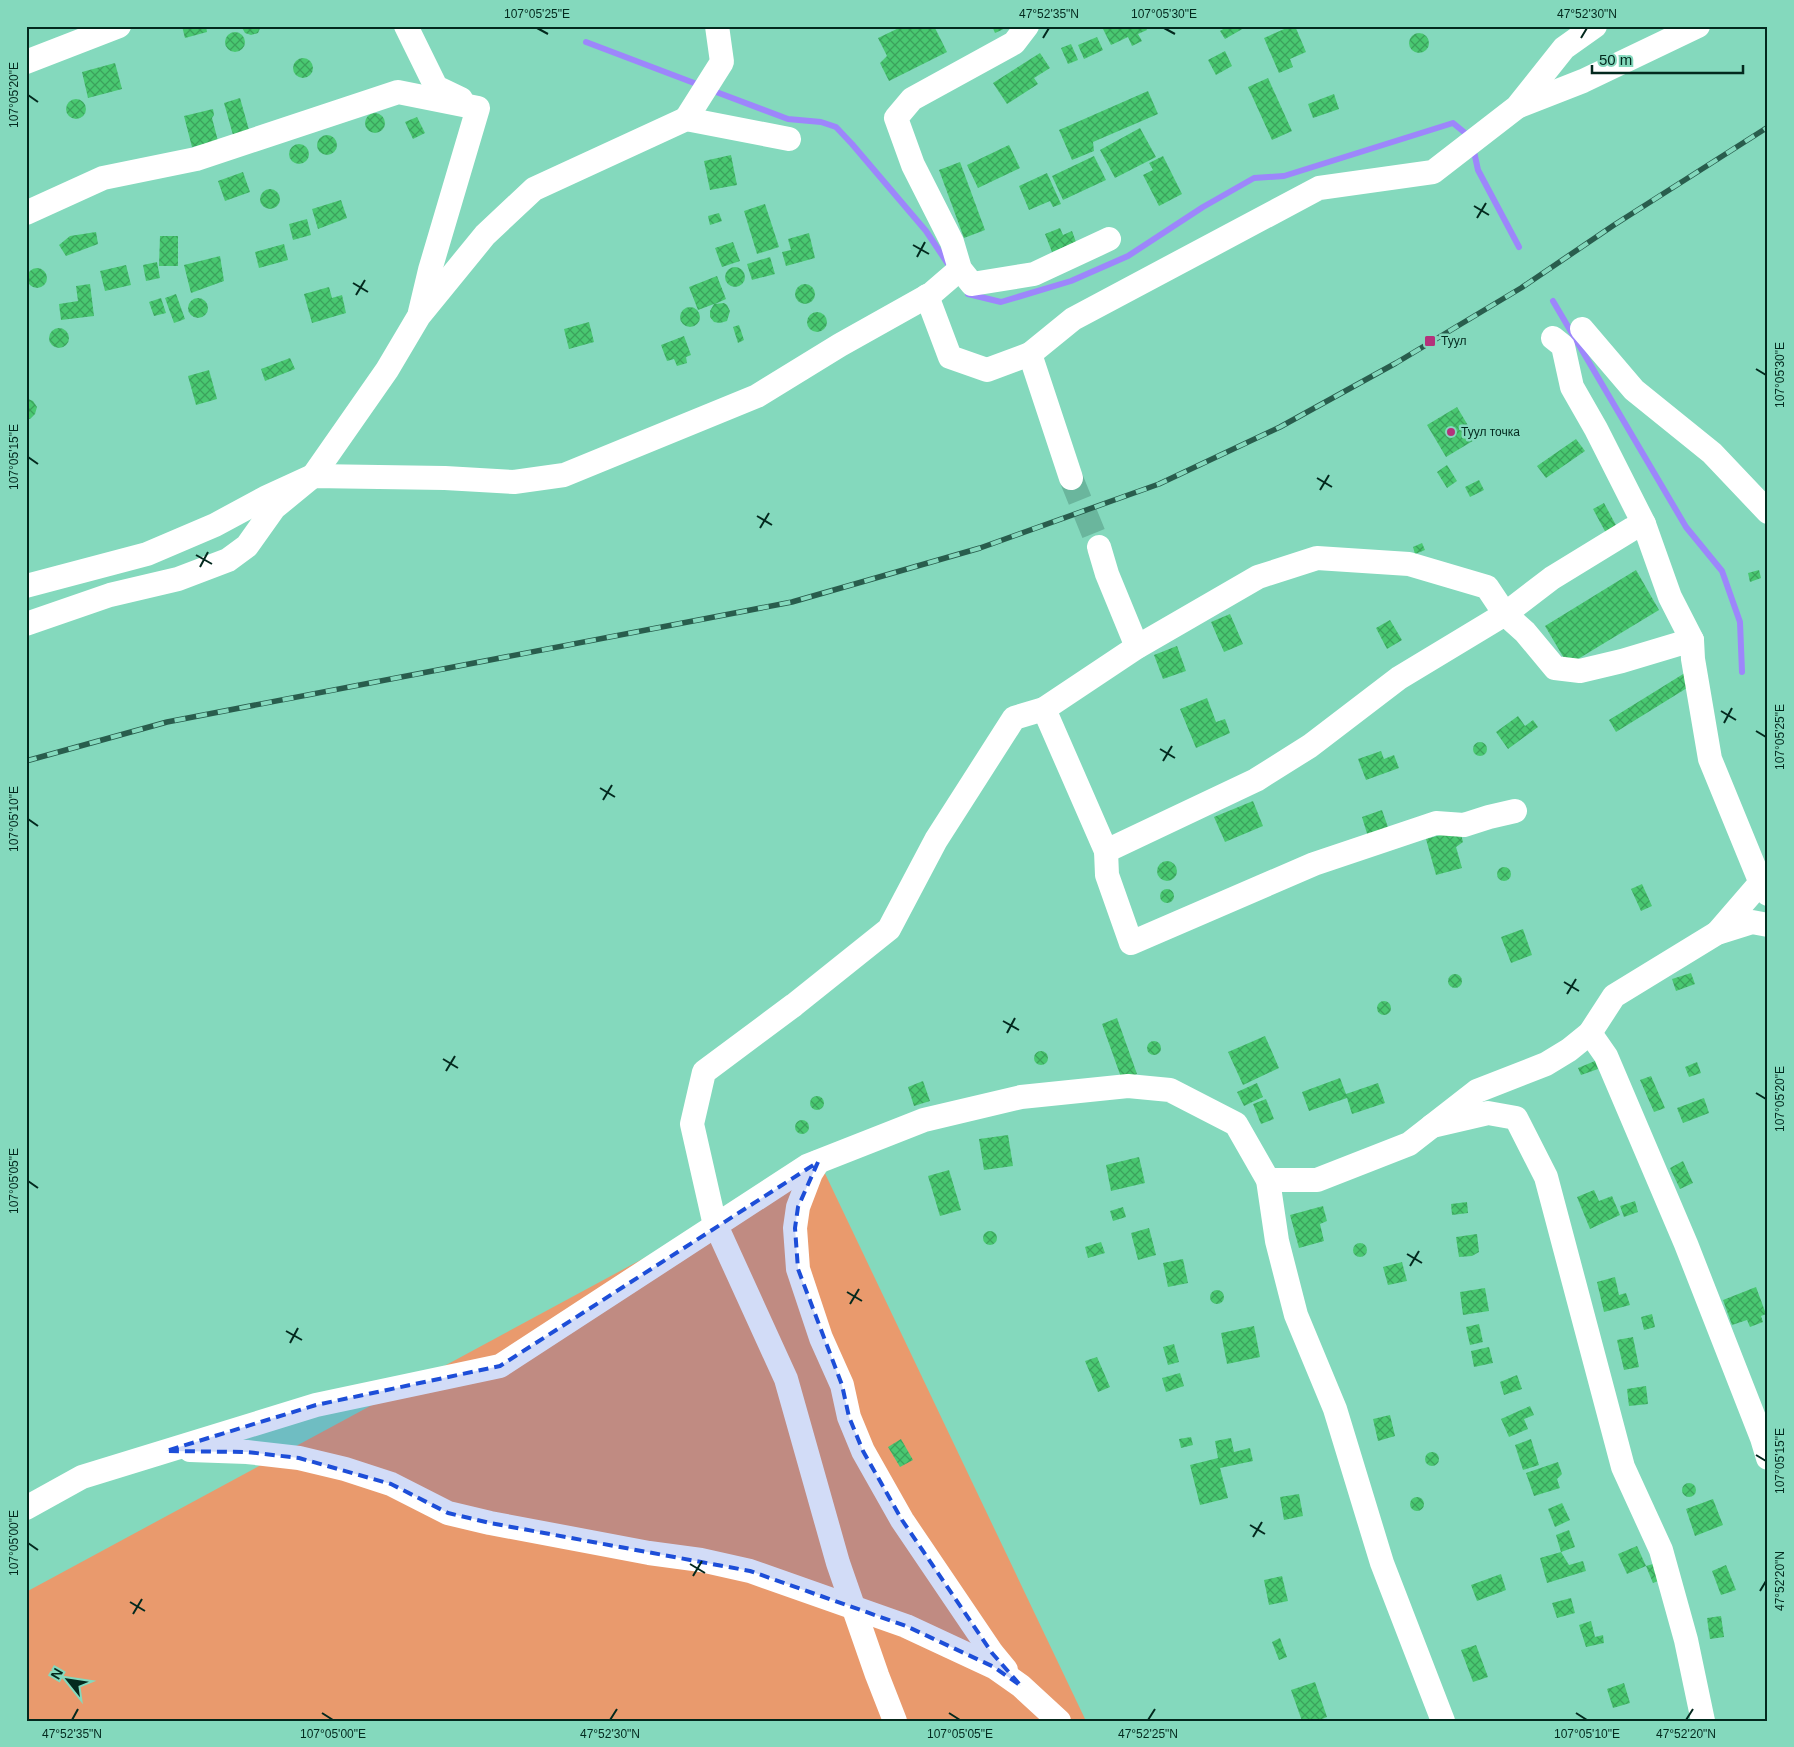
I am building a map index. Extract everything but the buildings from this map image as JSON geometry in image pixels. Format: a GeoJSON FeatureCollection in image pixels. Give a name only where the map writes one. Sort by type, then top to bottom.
{"type":"FeatureCollection","features":[{"type":"Feature","properties":{"kind":"street"},"geometry":{"type":"LineString","coordinates":[[26,62],[119,26]]}},
{"type":"Feature","properties":{"kind":"street"},"geometry":{"type":"LineString","coordinates":[[406,26],[436,87],[478,108]]}},
{"type":"Feature","properties":{"kind":"street"},"geometry":{"type":"LineString","coordinates":[[26,624],[110,595],[178,578],[228,560],[247,546],[274,508],[314,476],[387,370],[419,316],[485,235],[534,189],[686,119],[722,62],[718,26]]}},
{"type":"Feature","properties":{"kind":"street"},"geometry":{"type":"LineString","coordinates":[[955,273],[952,242],[913,165],[896,118],[912,99],[1014,43],[1027,26]]}},
{"type":"Feature","properties":{"kind":"street"},"geometry":{"type":"LineString","coordinates":[[927,296],[950,357],[987,370],[1030,354],[1073,319],[1319,188],[1432,172],[1517,107],[1564,48],[1595,26]]}},
{"type":"Feature","properties":{"kind":"street"},"geometry":{"type":"LineString","coordinates":[[1517,107],[1583,81],[1698,26]]}},
{"type":"Feature","properties":{"kind":"street"},"geometry":{"type":"LineString","coordinates":[[26,213],[102,178],[196,159],[398,92],[478,108]]}},
{"type":"Feature","properties":{"kind":"street"},"geometry":{"type":"LineString","coordinates":[[419,316],[430,270],[478,108]]}},
{"type":"Feature","properties":{"kind":"street"},"geometry":{"type":"LineString","coordinates":[[686,119],[789,139]]}},
{"type":"Feature","properties":{"kind":"street"},"geometry":{"type":"LineString","coordinates":[[955,273],[972,284],[1034,274],[1109,239]]}},
{"type":"Feature","properties":{"kind":"street"},"geometry":{"type":"LineString","coordinates":[[26,586],[146,554],[215,525],[265,498],[314,476],[445,478],[514,482],[564,475],[757,396],[840,345],[927,296],[955,273]]}},
{"type":"Feature","properties":{"kind":"street"},"geometry":{"type":"LineString","coordinates":[[1582,329],[1634,390],[1712,453],[1768,512]]}},
{"type":"Feature","properties":{"kind":"street"},"geometry":{"type":"LineString","coordinates":[[1553,338],[1563,346],[1572,387],[1644,524],[1670,597],[1692,640],[1693,659],[1710,759],[1765,883],[1717,933]]}},
{"type":"Feature","properties":{"kind":"street"},"geometry":{"type":"LineString","coordinates":[[1030,354],[1071,478]]}},
{"type":"Feature","properties":{"kind":"street"},"geometry":{"type":"LineString","coordinates":[[1106,851],[1256,780],[1310,746],[1399,678],[1505,614],[1552,578],[1632,529],[1644,524]]}},
{"type":"Feature","properties":{"kind":"street"},"geometry":{"type":"LineString","coordinates":[[1099,547],[1107,574],[1137,647]]}},
{"type":"Feature","properties":{"kind":"street"},"geometry":{"type":"LineString","coordinates":[[110,595],[146,554]]}},
{"type":"Feature","properties":{"kind":"street"},"geometry":{"type":"LineString","coordinates":[[895,1721],[876,1675],[838,1563],[786,1379],[716,1226],[692,1124],[704,1072],[794,1006],[889,930],[936,840],[1014,718],[1044,709],[1137,647],[1258,577],[1317,558],[1409,564],[1487,586],[1505,614],[1525,632],[1555,668],[1580,671],[1622,661],[1692,640]]}},
{"type":"Feature","properties":{"kind":"street"},"geometry":{"type":"LineString","coordinates":[[1044,709],[1106,851],[1107,875],[1130,943],[1314,864],[1436,823],[1464,825],[1489,816],[1515,811]]}},
{"type":"Feature","properties":{"kind":"street"},"geometry":{"type":"LineString","coordinates":[[1268,1180],[1318,1180],[1409,1144],[1476,1091],[1546,1064],[1569,1050],[1590,1033],[1614,996],[1717,933],[1752,922],[1768,925]]}},
{"type":"Feature","properties":{"kind":"street"},"geometry":{"type":"LineString","coordinates":[[1590,1033],[1606,1056],[1686,1244],[1762,1438],[1768,1458]]}},
{"type":"Feature","properties":{"kind":"street"},"geometry":{"type":"LineString","coordinates":[[26,1508],[82,1477],[316,1405],[500,1366],[807,1166],[924,1120],[1021,1097],[1128,1086],[1170,1090],[1236,1124],[1268,1180],[1277,1241],[1296,1315],[1335,1409],[1382,1563],[1443,1721]]}},
{"type":"Feature","properties":{"kind":"street"},"geometry":{"type":"LineString","coordinates":[[1432,1126],[1488,1113],[1516,1118],[1546,1177],[1623,1467],[1661,1550],[1686,1640],[1703,1721]]}},
{"type":"Feature","properties":{"kind":"street"},"geometry":{"type":"LineString","coordinates":[[818,1162],[811,1174],[798,1207],[795,1228],[798,1269],[821,1338],[842,1386],[849,1417],[863,1451],[902,1520],[992,1653],[1021,1686],[1059,1721]]}},
{"type":"Feature","properties":{"kind":"street"},"geometry":{"type":"LineString","coordinates":[[166,1451],[204,1449],[299,1458],[345,1469],[391,1484],[448,1513],[539,1533],[649,1553],[701,1560],[750,1571],[906,1626],[994,1667],[1021,1686]]}},
{"type":"Feature","properties":{"kind":"highlighted area"},"geometry":{"type":"Polygon","coordinates":[[[818,1162],[798,1207],[795,1228],[798,1269],[842,1385],[849,1417],[863,1451],[902,1520],[992,1653],[1021,1686],[994,1667],[906,1626],[750,1571],[490,1523],[448,1513],[391,1484],[299,1458],[247,1452],[166,1451],[316,1405],[500,1366],[818,1162]]]}},
{"type":"Feature","properties":{"kind":"shaded area"},"geometry":{"type":"Polygon","coordinates":[[[820,1163],[1086,1721],[26,1721],[26,1592],[820,1163]]]}},
{"type":"Feature","properties":{"kind":"waterway"},"geometry":{"type":"LineString","coordinates":[[586,42],[702,86]]}},
{"type":"Feature","properties":{"kind":"waterway"},"geometry":{"type":"LineString","coordinates":[[711,90],[788,119],[821,122],[836,127],[926,231],[950,267]]}},
{"type":"Feature","properties":{"kind":"waterway"},"geometry":{"type":"LineString","coordinates":[[968,294],[1001,302],[1071,281],[1128,256],[1203,207],[1254,178],[1284,176],[1453,123],[1470,137]]}},
{"type":"Feature","properties":{"kind":"waterway"},"geometry":{"type":"LineString","coordinates":[[1473,147],[1478,170],[1519,247]]}},
{"type":"Feature","properties":{"kind":"waterway"},"geometry":{"type":"LineString","coordinates":[[1553,301],[1686,527],[1722,571],[1740,622],[1742,672]]}},
{"type":"Feature","properties":{"kind":"tunnel"},"geometry":{"type":"LineString","coordinates":[[1071,478],[1099,547]]}},
{"type":"Feature","properties":{"kind":"railway"},"geometry":{"type":"LineString","coordinates":[[26,761],[167,722],[792,602],[980,548],[1159,484],[1280,427],[1396,363],[1521,288],[1614,225],[1768,127]]}},
{"type":"Feature","properties":{"kind":"place","name":"Туул"},"geometry":{"type":"Point","coordinates":[1430,341]}},
{"type":"Feature","properties":{"kind":"place","name":"Туул точка"},"geometry":{"type":"Point","coordinates":[1451,432]}}]}
